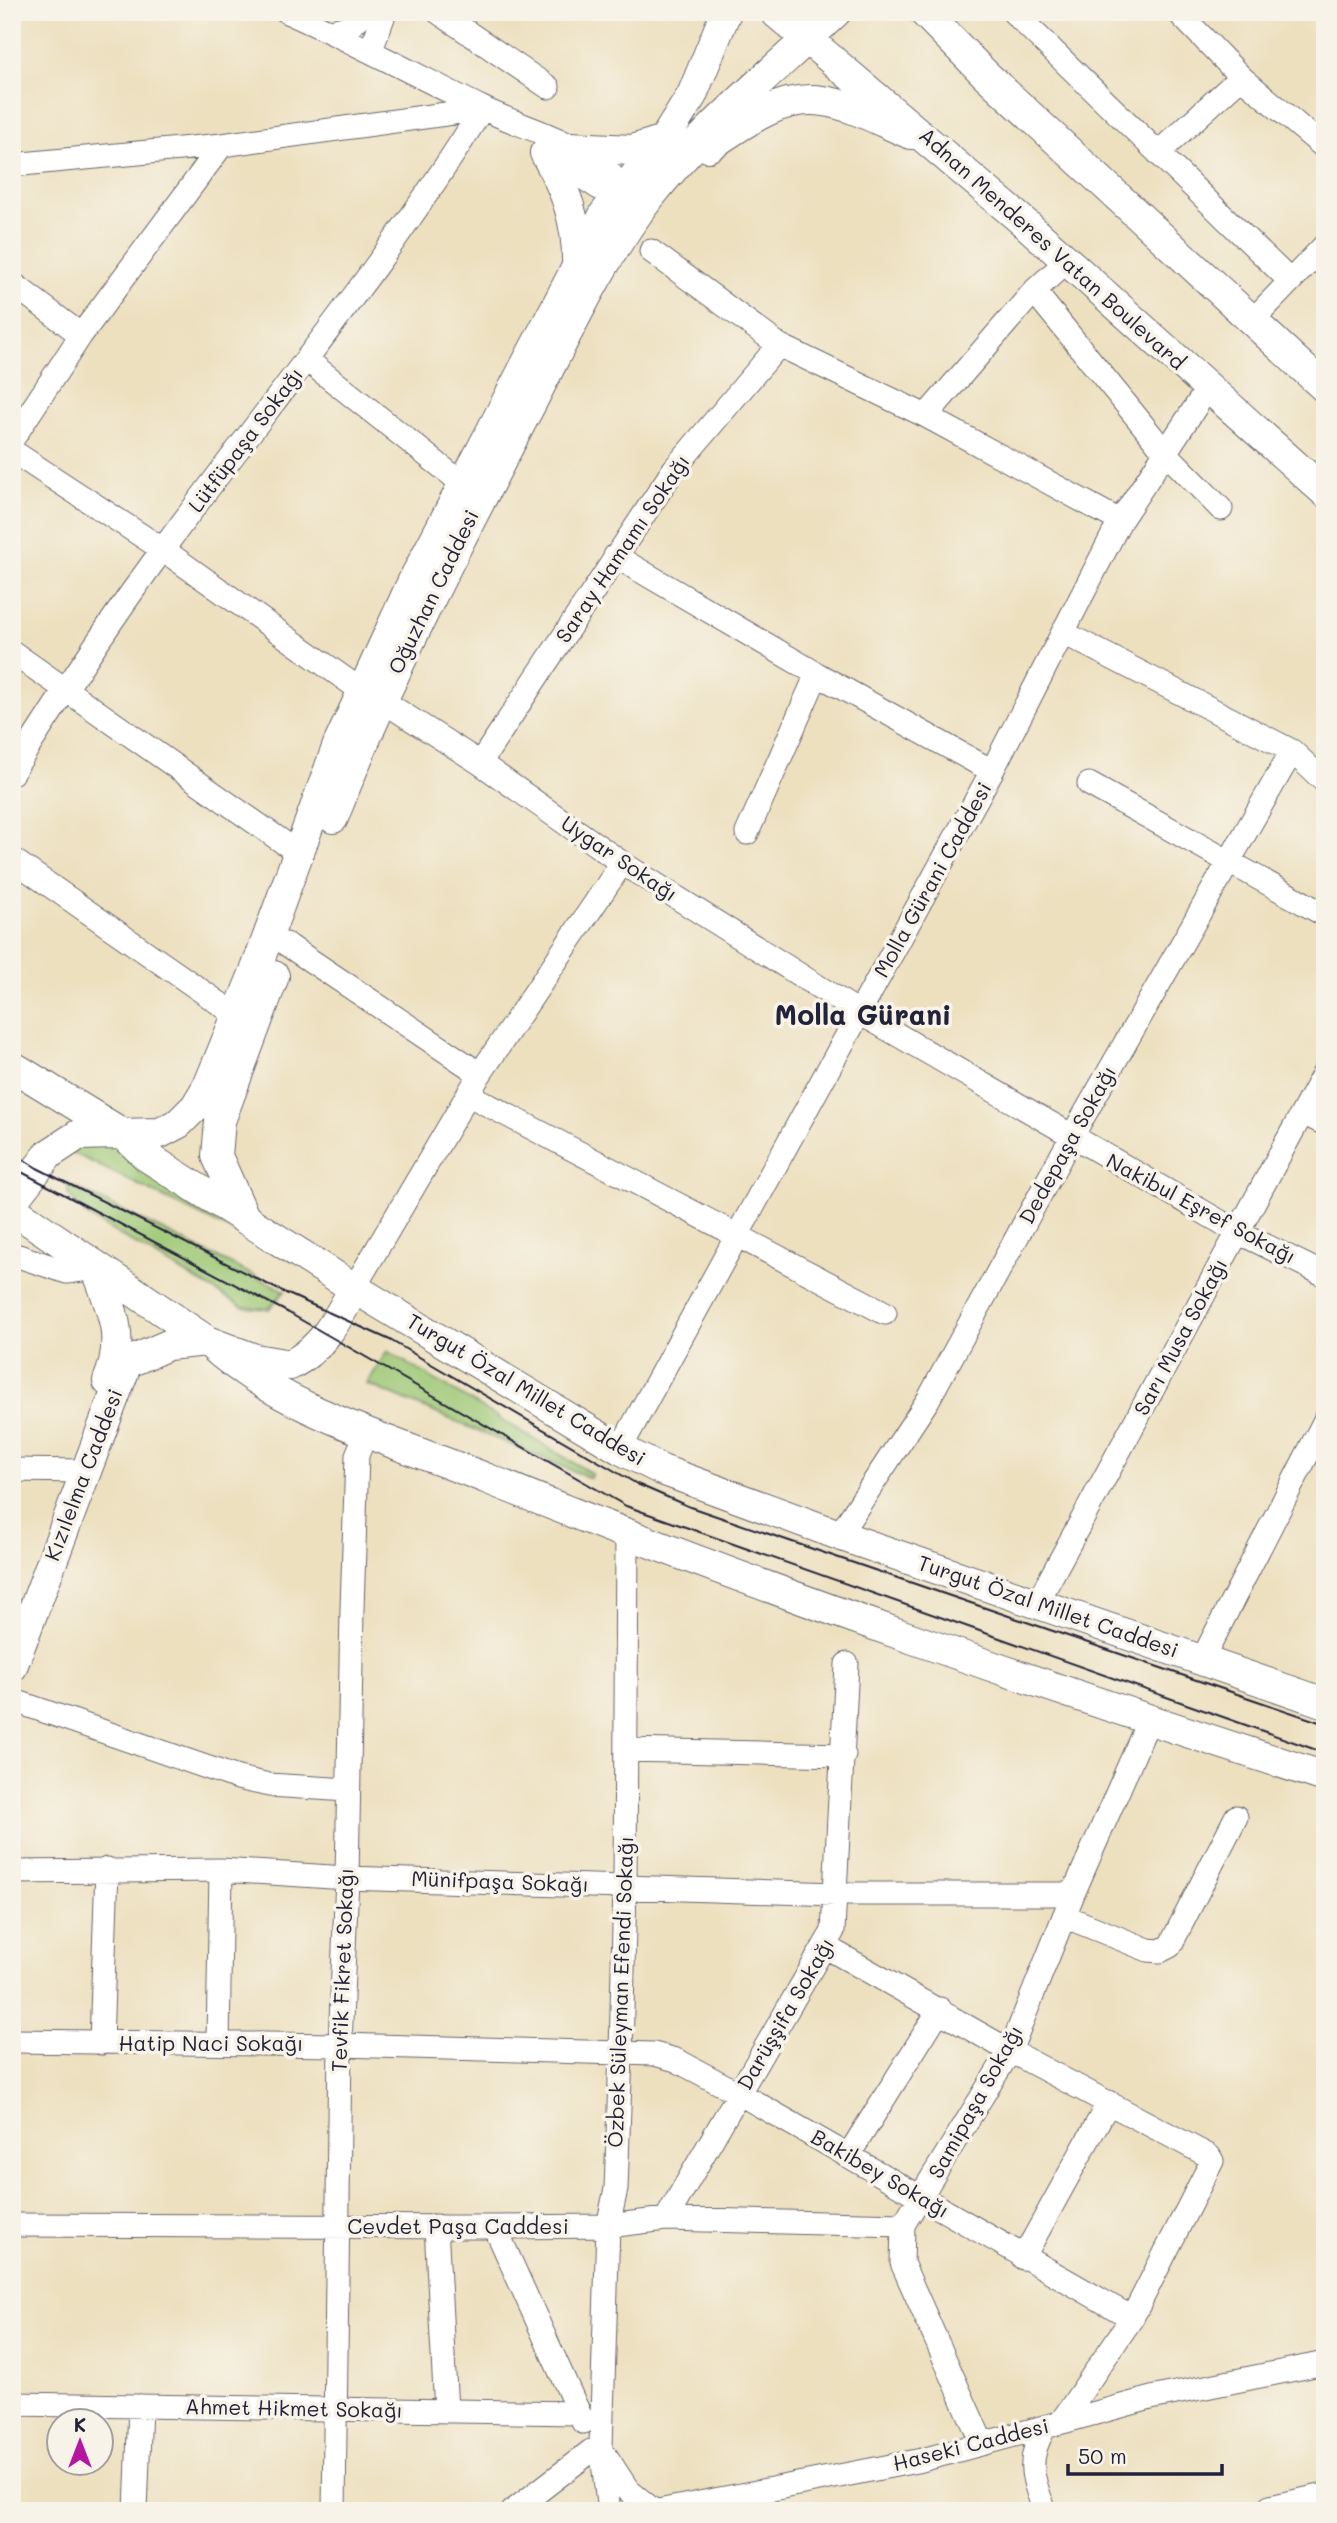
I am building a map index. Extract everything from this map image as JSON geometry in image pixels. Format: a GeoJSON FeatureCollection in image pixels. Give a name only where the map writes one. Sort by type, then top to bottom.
{"type":"FeatureCollection","features":[{"type":"Feature","properties":{"kind":"main road"},"geometry":{"type":"LineString","coordinates":[[713,46],[714,12]]}},
{"type":"Feature","properties":{"kind":"main road","name":"Oğuzhan Caddesi"},"geometry":{"type":"LineString","coordinates":[[473,489],[586,299],[633,197],[691,94],[726,12]]}},
{"type":"Feature","properties":{"kind":"main road","name":"Adnan Menderes Vatan Boulevard"},"geometry":{"type":"LineString","coordinates":[[775,12],[933,142],[1325,492]]}},
{"type":"Feature","properties":{"kind":"main road","name":"Oğuzhan Caddesi"},"geometry":{"type":"LineString","coordinates":[[12,1202],[37,1168],[63,1143],[87,1133],[160,1133],[170,1130],[196,1106],[209,1084],[236,1015],[308,858],[372,695],[432,591],[473,489],[577,266],[633,197],[673,169],[728,109],[836,12]]}},
{"type":"Feature","properties":{"kind":"main road"},"geometry":{"type":"LineString","coordinates":[[924,12],[985,74],[1325,388]]}},
{"type":"Feature","properties":{"kind":"main road"},"geometry":{"type":"LineString","coordinates":[[673,169],[750,119],[802,102],[822,100],[933,142]]}},
{"type":"Feature","properties":{"kind":"main road"},"geometry":{"type":"LineString","coordinates":[[577,266],[578,237],[562,183],[557,150],[632,150],[664,139]]}},
{"type":"Feature","properties":{"kind":"main road","name":"Oğuzhan Caddesi"},"geometry":{"type":"LineString","coordinates":[[245,1219],[217,1156],[220,1121],[286,944],[308,858]]}},
{"type":"Feature","properties":{"kind":"main road","name":"Turgut Özal Millet Caddesi"},"geometry":{"type":"LineString","coordinates":[[12,1066],[123,1134],[146,1156],[354,1288],[620,1449],[662,1470],[839,1535],[1325,1703]]}},
{"type":"Feature","properties":{"kind":"main road"},"geometry":{"type":"LineString","coordinates":[[12,1209],[207,1341],[230,1363],[262,1382],[367,1431],[627,1535],[1149,1720],[1325,1777]]}},
{"type":"Feature","properties":{"kind":"main road","name":"Kızılelma Caddesi"},"geometry":{"type":"LineString","coordinates":[[12,1667],[116,1361],[118,1330],[96,1268]]}},
{"type":"Feature","properties":{"kind":"main road"},"geometry":{"type":"LineString","coordinates":[[207,1341],[255,1359],[290,1365],[316,1349],[339,1317],[354,1288]]}},
{"type":"Feature","properties":{"kind":"main road","name":"Kızılelma Caddesi"},"geometry":{"type":"LineString","coordinates":[[12,1618],[127,1363],[169,1345],[207,1341]]}},
{"type":"Feature","properties":{"kind":"street"},"geometry":{"type":"LineString","coordinates":[[287,12],[371,50],[557,150],[608,171],[633,197]]}},
{"type":"Feature","properties":{"kind":"street"},"geometry":{"type":"LineString","coordinates":[[332,31],[350,26],[366,12]]}},
{"type":"Feature","properties":{"kind":"street"},"geometry":{"type":"LineString","coordinates":[[371,50],[385,12]]}},
{"type":"Feature","properties":{"kind":"street"},"geometry":{"type":"LineString","coordinates":[[439,12],[548,87]]}},
{"type":"Feature","properties":{"kind":"street"},"geometry":{"type":"LineString","coordinates":[[1013,12],[1290,281]]}},
{"type":"Feature","properties":{"kind":"street"},"geometry":{"type":"LineString","coordinates":[[1178,12],[1241,77],[1325,148]]}},
{"type":"Feature","properties":{"kind":"street"},"geometry":{"type":"LineString","coordinates":[[1158,153],[1241,77]]}},
{"type":"Feature","properties":{"kind":"street"},"geometry":{"type":"LineString","coordinates":[[12,165],[222,145],[482,109]]}},
{"type":"Feature","properties":{"kind":"street","name":"Lütfüpaşa Sokağı"},"geometry":{"type":"LineString","coordinates":[[12,773],[65,688],[162,550],[307,360],[454,154],[482,109]]}},
{"type":"Feature","properties":{"kind":"street"},"geometry":{"type":"LineString","coordinates":[[12,440],[81,335],[222,145]]}},
{"type":"Feature","properties":{"kind":"street"},"geometry":{"type":"LineString","coordinates":[[1252,321],[1325,245]]}},
{"type":"Feature","properties":{"kind":"street"},"geometry":{"type":"LineString","coordinates":[[652,251],[779,345],[926,416],[1120,521]]}},
{"type":"Feature","properties":{"kind":"street"},"geometry":{"type":"LineString","coordinates":[[926,416],[1034,291],[1068,260]]}},
{"type":"Feature","properties":{"kind":"street"},"geometry":{"type":"LineString","coordinates":[[12,283],[81,335]]}},
{"type":"Feature","properties":{"kind":"street"},"geometry":{"type":"LineString","coordinates":[[1034,291],[1164,451],[1221,509]]}},
{"type":"Feature","properties":{"kind":"street","name":"Saray Hamamı Sokağı"},"geometry":{"type":"LineString","coordinates":[[480,763],[674,470],[779,345]]}},
{"type":"Feature","properties":{"kind":"street"},"geometry":{"type":"LineString","coordinates":[[307,360],[473,489]]}},
{"type":"Feature","properties":{"kind":"street","name":"Molla Gürani Caddesi"},"geometry":{"type":"LineString","coordinates":[[620,1449],[992,771],[1120,521],[1208,388]]}},
{"type":"Feature","properties":{"kind":"street","name":"Uygar Sokağı"},"geometry":{"type":"LineString","coordinates":[[12,451],[162,550],[372,695],[480,763],[622,863],[860,1013]]}},
{"type":"Feature","properties":{"kind":"street"},"geometry":{"type":"LineString","coordinates":[[615,556],[817,674],[992,771]]}},
{"type":"Feature","properties":{"kind":"street"},"geometry":{"type":"LineString","coordinates":[[1064,633],[1292,751],[1325,782]]}},
{"type":"Feature","properties":{"kind":"street"},"geometry":{"type":"LineString","coordinates":[[12,652],[308,858]]}},
{"type":"Feature","properties":{"kind":"street"},"geometry":{"type":"LineString","coordinates":[[747,833],[817,674]]}},
{"type":"Feature","properties":{"kind":"street","name":"Dedepaşa Sokağı"},"geometry":{"type":"LineString","coordinates":[[839,1535],[928,1400],[1071,1138],[1292,751]]}},
{"type":"Feature","properties":{"kind":"street"},"geometry":{"type":"LineString","coordinates":[[1089,784],[1325,915]]}},
{"type":"Feature","properties":{"kind":"street"},"geometry":{"type":"LineString","coordinates":[[12,859],[236,1015]]}},
{"type":"Feature","properties":{"kind":"street"},"geometry":{"type":"LineString","coordinates":[[354,1288],[480,1074],[622,863]]}},
{"type":"Feature","properties":{"kind":"street"},"geometry":{"type":"LineString","coordinates":[[286,944],[480,1074]]}},
{"type":"Feature","properties":{"kind":"street","name":"Nakibul Eşref Sokağı"},"geometry":{"type":"LineString","coordinates":[[860,1013],[1071,1138],[1238,1232],[1325,1275]]}},
{"type":"Feature","properties":{"kind":"street","name":"Sarı Musa Sokağı"},"geometry":{"type":"LineString","coordinates":[[1037,1602],[1325,1071]]}},
{"type":"Feature","properties":{"kind":"street"},"geometry":{"type":"LineString","coordinates":[[469,1096],[885,1313]]}},
{"type":"Feature","properties":{"kind":"street"},"geometry":{"type":"LineString","coordinates":[[1303,1113],[1325,1124]]}},
{"type":"Feature","properties":{"kind":"street"},"geometry":{"type":"LineString","coordinates":[[12,1254],[67,1272],[96,1268]]}},
{"type":"Feature","properties":{"kind":"street"},"geometry":{"type":"LineString","coordinates":[[1202,1660],[1323,1426]]}},
{"type":"Feature","properties":{"kind":"street","name":"Tevfik Fikret Sokağı"},"geometry":{"type":"LineString","coordinates":[[334,2511],[336,2226],[357,1455],[367,1431]]}},
{"type":"Feature","properties":{"kind":"street"},"geometry":{"type":"LineString","coordinates":[[12,1470],[78,1472]]}},
{"type":"Feature","properties":{"kind":"street","name":"Özbek Süleyman Efendi Sokağı"},"geometry":{"type":"LineString","coordinates":[[609,2511],[601,2447],[608,2226],[614,2209],[616,2189],[621,2053],[627,1535]]}},
{"type":"Feature","properties":{"kind":"street","name":"Darüşşifa Sokağı"},"geometry":{"type":"LineString","coordinates":[[666,2219],[833,1931],[847,1664]]}},
{"type":"Feature","properties":{"kind":"street"},"geometry":{"type":"LineString","coordinates":[[12,1700],[239,1778],[269,1784],[348,1790]]}},
{"type":"Feature","properties":{"kind":"street","name":"Samipaşa Sokağı"},"geometry":{"type":"LineString","coordinates":[[903,2225],[1010,2051],[1073,1894],[1149,1720]]}},
{"type":"Feature","properties":{"kind":"street"},"geometry":{"type":"LineString","coordinates":[[626,1750],[844,1755]]}},
{"type":"Feature","properties":{"kind":"street"},"geometry":{"type":"LineString","coordinates":[[1064,1916],[1148,1950],[1160,1951],[1170,1946],[1236,1817]]}},
{"type":"Feature","properties":{"kind":"street"},"geometry":{"type":"LineString","coordinates":[[101,2043],[107,1869]]}},
{"type":"Feature","properties":{"kind":"street"},"geometry":{"type":"LineString","coordinates":[[218,2043],[221,1870]]}},
{"type":"Feature","properties":{"kind":"street","name":"Münifpaşa Sokağı"},"geometry":{"type":"LineString","coordinates":[[12,1872],[221,1870],[347,1878],[837,1894],[1073,1894]]}},
{"type":"Feature","properties":{"kind":"street"},"geometry":{"type":"LineString","coordinates":[[826,1947],[940,2009],[1010,2051],[1209,2156],[1212,2161],[1132,2318],[1032,2455],[1031,2475],[1045,2511]]}},
{"type":"Feature","properties":{"kind":"street"},"geometry":{"type":"LineString","coordinates":[[848,2156],[940,2009]]}},
{"type":"Feature","properties":{"kind":"street","name":"Hatip Naci Sokağı"},"geometry":{"type":"LineString","coordinates":[[12,2041],[340,2045],[621,2053]]}},
{"type":"Feature","properties":{"kind":"street","name":"Bakibey Sokağı"},"geometry":{"type":"LineString","coordinates":[[621,2053],[654,2054],[676,2060],[1132,2318]]}},
{"type":"Feature","properties":{"kind":"street"},"geometry":{"type":"LineString","coordinates":[[1023,2258],[1109,2102]]}},
{"type":"Feature","properties":{"kind":"street","name":"Cevdet Paşa Caddesi"},"geometry":{"type":"LineString","coordinates":[[12,2225],[608,2226],[666,2219],[903,2225]]}},
{"type":"Feature","properties":{"kind":"street"},"geometry":{"type":"LineString","coordinates":[[903,2225],[902,2263],[945,2367],[982,2443]]}},
{"type":"Feature","properties":{"kind":"street"},"geometry":{"type":"LineString","coordinates":[[436,2226],[446,2412]]}},
{"type":"Feature","properties":{"kind":"street"},"geometry":{"type":"LineString","coordinates":[[495,2227],[576,2413],[628,2490],[656,2511]]}},
{"type":"Feature","properties":{"kind":"street","name":"Haseki Caddesi"},"geometry":{"type":"LineString","coordinates":[[656,2511],[836,2478],[1151,2398],[1325,2363]]}},
{"type":"Feature","properties":{"kind":"street","name":"Ahmet Hikmet Sokağı"},"geometry":{"type":"LineString","coordinates":[[12,2404],[576,2413]]}},
{"type":"Feature","properties":{"kind":"street"},"geometry":{"type":"LineString","coordinates":[[136,2511],[140,2406]]}},
{"type":"Feature","properties":{"kind":"street"},"geometry":{"type":"LineString","coordinates":[[513,2511],[591,2451],[601,2447]]}},
{"type":"Feature","properties":{"kind":"street"},"geometry":{"type":"LineString","coordinates":[[1268,2511],[1270,2507],[1325,2495]]}},
{"type":"Feature","properties":{"kind":"green space"},"geometry":{"type":"Polygon","coordinates":[[[98,1131],[293,1261],[65,1149],[98,1131]]]}},
{"type":"Feature","properties":{"kind":"green space"},"geometry":{"type":"Polygon","coordinates":[[[68,1184],[285,1291],[269,1309],[243,1307],[87,1216],[68,1194],[68,1184]]]}},
{"type":"Feature","properties":{"kind":"green space"},"geometry":{"type":"Polygon","coordinates":[[[387,1351],[592,1474],[590,1478],[367,1384],[387,1351]]]}},
{"type":"Feature","properties":{"kind":"tram line"},"geometry":{"type":"LineString","coordinates":[[12,1152],[37,1168],[277,1289],[390,1340],[637,1484],[690,1507],[1325,1724]]}},
{"type":"Feature","properties":{"kind":"tram line"},"geometry":{"type":"LineString","coordinates":[[12,1167],[289,1313],[626,1506],[1325,1753]]}},
{"type":"Feature","properties":{"kind":"district","name":"Molla Gürani"},"geometry":{"type":"Point","coordinates":[863,1015]}}]}
